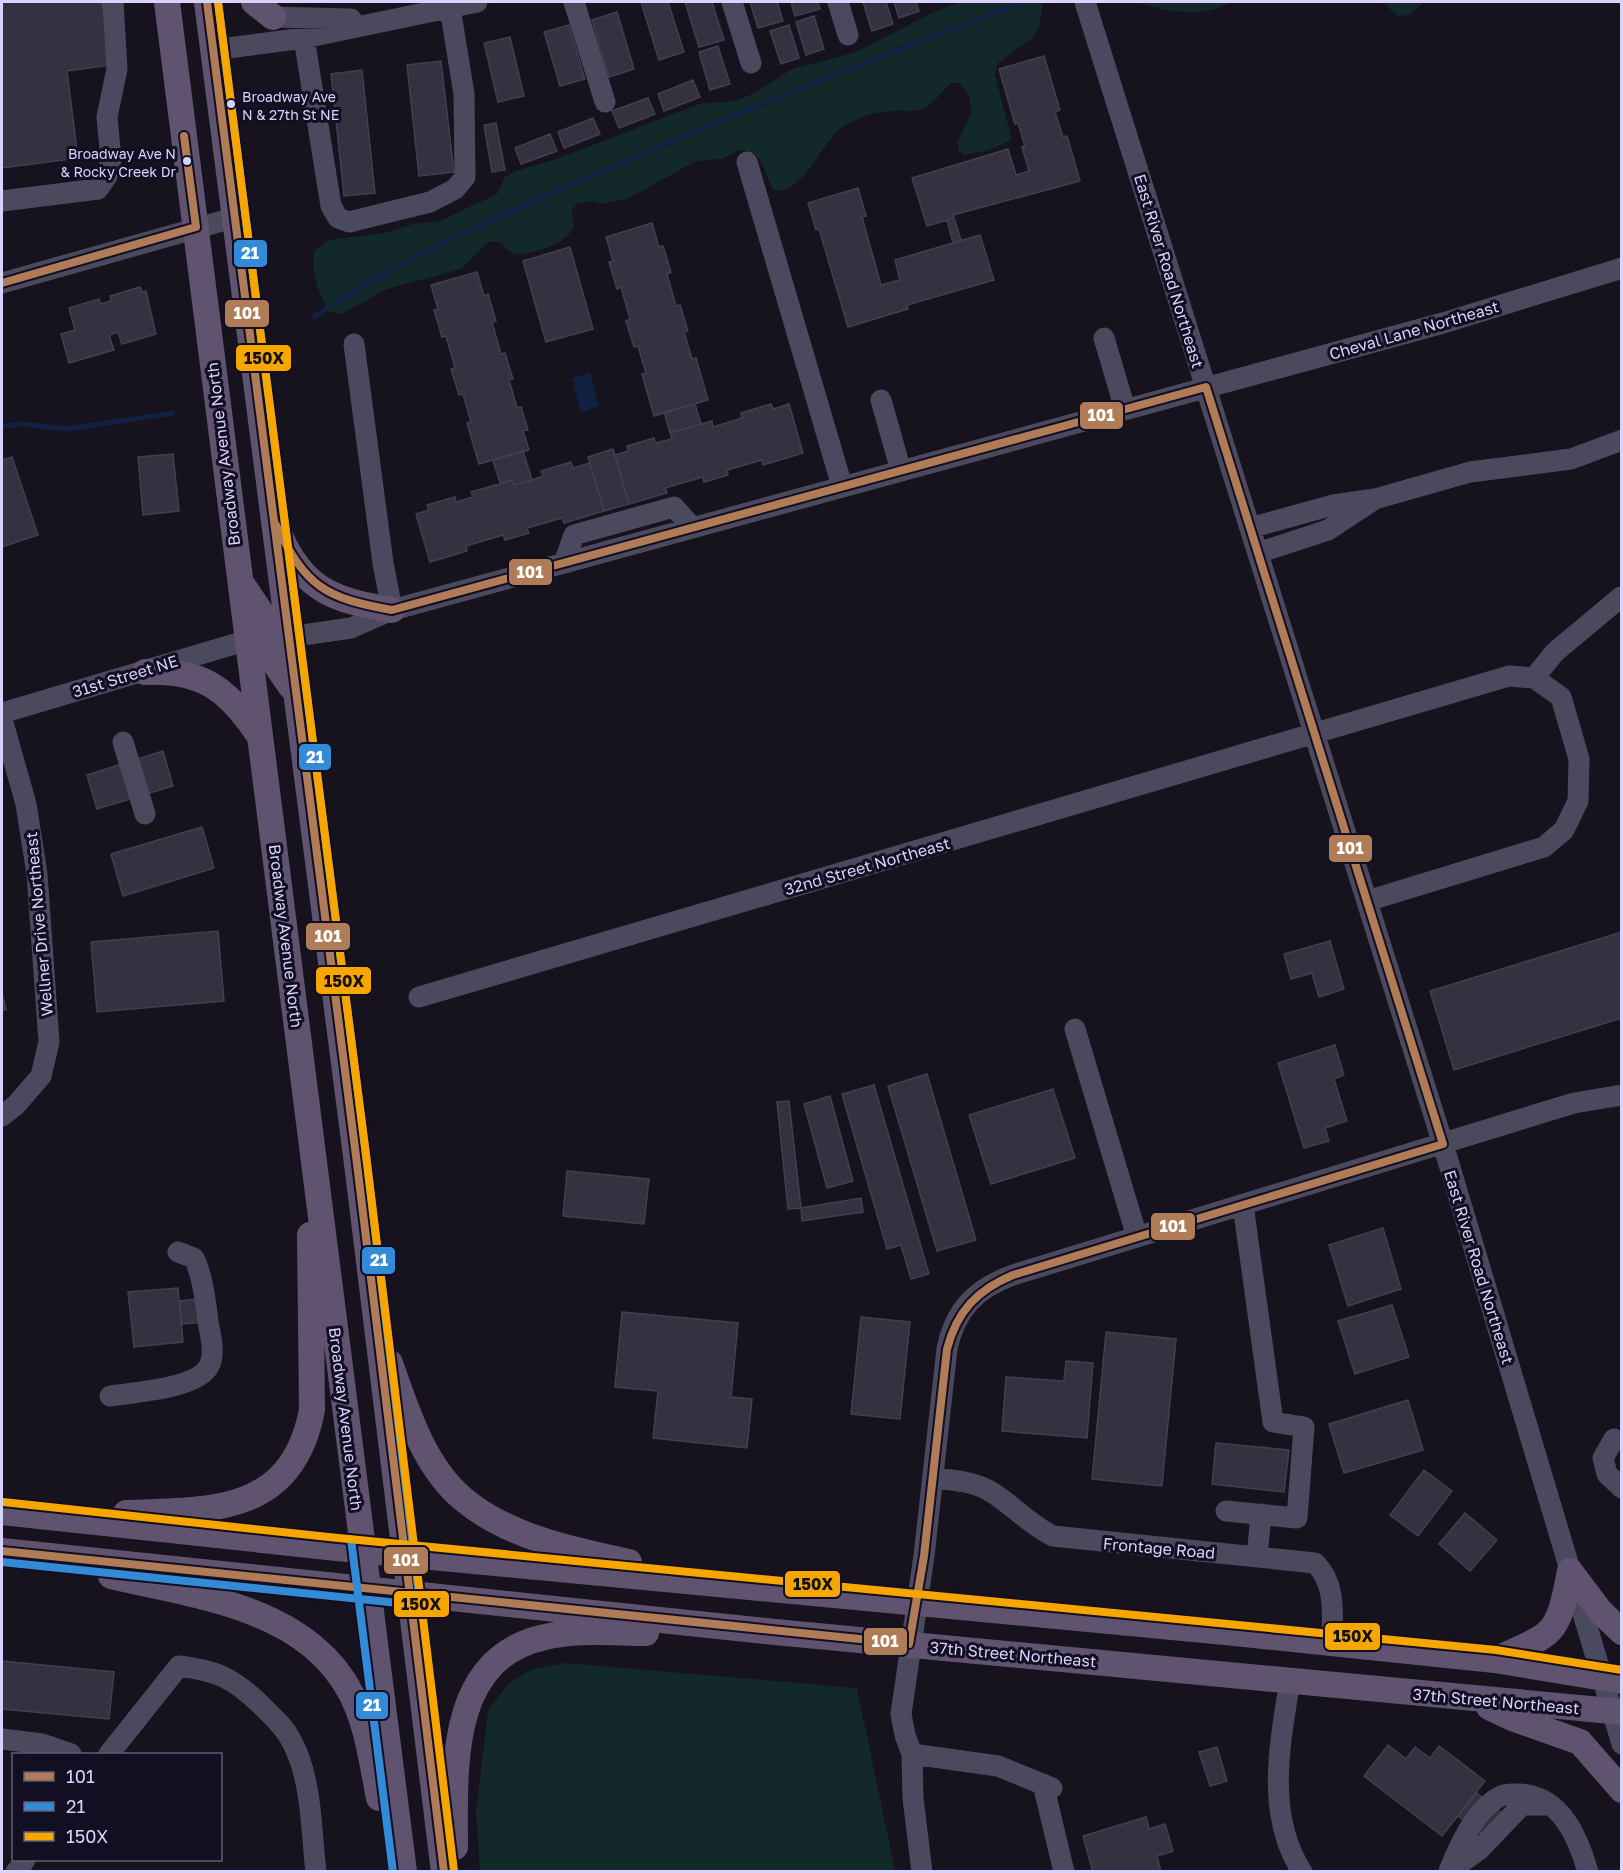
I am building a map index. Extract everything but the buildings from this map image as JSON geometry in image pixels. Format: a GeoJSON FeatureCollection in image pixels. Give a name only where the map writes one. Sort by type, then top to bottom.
{"type":"FeatureCollection","features":[{"type":"Feature","properties":{"kind":"main road"},"geometry":{"type":"LineString","coordinates":[[207,2],[233,218],[276,525],[444,1872]]}},
{"type":"Feature","properties":{"kind":"main road"},"geometry":{"type":"LineString","coordinates":[[167,5],[185,39],[201,49],[213,50]]}},
{"type":"Feature","properties":{"kind":"main road","name":"Broadway Avenue North"},"geometry":{"type":"LineString","coordinates":[[167,5],[404,1872]]}},
{"type":"Feature","properties":{"kind":"main road"},"geometry":{"type":"LineString","coordinates":[[276,525],[295,564],[314,585],[332,597],[347,602],[392,610]]}},
{"type":"Feature","properties":{"kind":"main road"},"geometry":{"type":"LineString","coordinates":[[239,579],[266,620],[289,637]]}},
{"type":"Feature","properties":{"kind":"main road"},"geometry":{"type":"LineString","coordinates":[[248,640],[258,644],[272,657],[296,695]]}},
{"type":"Feature","properties":{"kind":"main road"},"geometry":{"type":"LineString","coordinates":[[145,672],[181,673],[208,682],[220,689],[245,714],[260,737]]}},
{"type":"Feature","properties":{"kind":"main road"},"geometry":{"type":"LineString","coordinates":[[14,1514],[140,1512],[211,1508],[234,1503],[270,1486],[294,1462],[308,1430],[313,1384],[310,1319],[309,1115]]}},
{"type":"Feature","properties":{"kind":"main road"},"geometry":{"type":"LineString","coordinates":[[373,1311],[403,1399],[422,1443],[451,1487],[473,1507],[504,1525],[557,1544],[627,1562],[767,1588]]}},
{"type":"Feature","properties":{"kind":"main road","name":"37th Street Northeast"},"geometry":{"type":"LineString","coordinates":[[14,1514],[1495,1660],[1612,1679]]}},
{"type":"Feature","properties":{"kind":"main road"},"geometry":{"type":"LineString","coordinates":[[2,1553],[221,1602],[284,1626],[317,1648],[338,1673],[358,1707],[394,1872]]}},
{"type":"Feature","properties":{"kind":"main road","name":"37th Street Northeast"},"geometry":{"type":"LineString","coordinates":[[2,1553],[775,1632],[1617,1712]]}},
{"type":"Feature","properties":{"kind":"main road"},"geometry":{"type":"LineString","coordinates":[[1570,1571],[1600,1611],[1622,1632]]}},
{"type":"Feature","properties":{"kind":"main road"},"geometry":{"type":"LineString","coordinates":[[1495,1660],[1547,1635],[1555,1628],[1562,1610],[1570,1571]]}},
{"type":"Feature","properties":{"kind":"main road"},"geometry":{"type":"LineString","coordinates":[[455,1872],[456,1758],[461,1726],[476,1687],[496,1659],[527,1641],[564,1634],[775,1632]]}},
{"type":"Feature","properties":{"kind":"main road"},"geometry":{"type":"LineString","coordinates":[[1476,1700],[1512,1718],[1580,1742],[1622,1790]]}},
{"type":"Feature","properties":{"kind":"street"},"geometry":{"type":"LineString","coordinates":[[2,201],[98,189],[107,176],[111,160],[107,117],[117,69],[113,2]]}},
{"type":"Feature","properties":{"kind":"street"},"geometry":{"type":"LineString","coordinates":[[213,50],[304,38],[477,2]]}},
{"type":"Feature","properties":{"kind":"street"},"geometry":{"type":"LineString","coordinates":[[574,2],[605,102]]}},
{"type":"Feature","properties":{"kind":"street"},"geometry":{"type":"LineString","coordinates":[[732,2],[751,63]]}},
{"type":"Feature","properties":{"kind":"street"},"geometry":{"type":"LineString","coordinates":[[838,2],[848,35]]}},
{"type":"Feature","properties":{"kind":"street","name":"East River Road Northeast"},"geometry":{"type":"LineString","coordinates":[[1085,2],[1443,1144],[1570,1571],[1612,1679],[1622,1744]]}},
{"type":"Feature","properties":{"kind":"street"},"geometry":{"type":"LineString","coordinates":[[304,38],[331,206],[338,218],[349,222],[430,202],[455,189],[465,177],[464,94],[450,8]]}},
{"type":"Feature","properties":{"kind":"street"},"geometry":{"type":"LineString","coordinates":[[264,9],[336,20],[408,18]]}},
{"type":"Feature","properties":{"kind":"street"},"geometry":{"type":"LineString","coordinates":[[747,162],[842,486]]}},
{"type":"Feature","properties":{"kind":"street"},"geometry":{"type":"LineString","coordinates":[[2,283],[233,218]]}},
{"type":"Feature","properties":{"kind":"street","name":"Cheval Lane Northeast"},"geometry":{"type":"LineString","coordinates":[[289,637],[351,628],[392,610],[1443,323],[1622,268]]}},
{"type":"Feature","properties":{"kind":"street"},"geometry":{"type":"LineString","coordinates":[[1104,338],[1125,409]]}},
{"type":"Feature","properties":{"kind":"street"},"geometry":{"type":"LineString","coordinates":[[354,344],[383,563],[392,610]]}},
{"type":"Feature","properties":{"kind":"street"},"geometry":{"type":"LineString","coordinates":[[881,400],[901,471]]}},
{"type":"Feature","properties":{"kind":"street"},"geometry":{"type":"LineString","coordinates":[[1250,528],[1333,505],[1375,498],[1470,472],[1571,459],[1622,440]]}},
{"type":"Feature","properties":{"kind":"street"},"geometry":{"type":"LineString","coordinates":[[1258,553],[1328,530],[1375,498]]}},
{"type":"Feature","properties":{"kind":"street"},"geometry":{"type":"LineString","coordinates":[[1367,900],[1544,847],[1564,830],[1578,801],[1579,759],[1561,697],[1534,678],[1562,646],[1622,597]]}},
{"type":"Feature","properties":{"kind":"street","name":"31st Street NE"},"geometry":{"type":"LineString","coordinates":[[2,713],[248,640]]}},
{"type":"Feature","properties":{"kind":"street","name":"32nd Street Northeast"},"geometry":{"type":"LineString","coordinates":[[419,997],[1509,676],[1534,678]]}},
{"type":"Feature","properties":{"kind":"street","name":"Wellner Drive Northeast"},"geometry":{"type":"LineString","coordinates":[[2,719],[24,796],[38,874],[49,1042],[41,1076],[2,1116]]}},
{"type":"Feature","properties":{"kind":"street"},"geometry":{"type":"LineString","coordinates":[[123,742],[145,814]]}},
{"type":"Feature","properties":{"kind":"street"},"geometry":{"type":"LineString","coordinates":[[1075,1029],[1137,1237]]}},
{"type":"Feature","properties":{"kind":"street"},"geometry":{"type":"LineString","coordinates":[[922,1872],[913,1798],[912,1754],[901,1714],[950,1334],[956,1319],[970,1299],[996,1281],[1013,1275],[1574,1103],[1622,1095]]}},
{"type":"Feature","properties":{"kind":"street"},"geometry":{"type":"LineString","coordinates":[[1227,1511],[1296,1518],[1305,1427],[1273,1422],[1243,1205]]}},
{"type":"Feature","properties":{"kind":"street"},"geometry":{"type":"LineString","coordinates":[[110,1396],[185,1383],[198,1378],[209,1366],[212,1348],[200,1271],[194,1258],[178,1252]]}},
{"type":"Feature","properties":{"kind":"street"},"geometry":{"type":"LineString","coordinates":[[1614,1439],[1603,1458],[1607,1474],[1622,1488]]}},
{"type":"Feature","properties":{"kind":"street","name":"Frontage Road"},"geometry":{"type":"LineString","coordinates":[[933,1478],[965,1482],[988,1490],[1032,1526],[1053,1536],[1315,1563],[1327,1575],[1332,1596],[1332,1644]]}},
{"type":"Feature","properties":{"kind":"street"},"geometry":{"type":"LineString","coordinates":[[1257,1557],[1261,1514]]}},
{"type":"Feature","properties":{"kind":"street"},"geometry":{"type":"LineString","coordinates":[[111,1753],[180,1666],[216,1672],[230,1679],[241,1686],[283,1727],[298,1753],[316,1872]]}},
{"type":"Feature","properties":{"kind":"street"},"geometry":{"type":"LineString","coordinates":[[1290,1680],[1277,1786],[1280,1817],[1290,1852],[1302,1872]]}},
{"type":"Feature","properties":{"kind":"street"},"geometry":{"type":"LineString","coordinates":[[2,1739],[42,1744],[66,1753]]}},
{"type":"Feature","properties":{"kind":"street"},"geometry":{"type":"LineString","coordinates":[[912,1754],[998,1766],[1048,1786],[1064,1872]]}},
{"type":"Feature","properties":{"kind":"street"},"geometry":{"type":"LineString","coordinates":[[1448,1871],[1465,1835],[1500,1796],[1529,1794],[1547,1802],[1559,1813],[1579,1842],[1588,1872]]}},
{"type":"Feature","properties":{"kind":"green space"},"geometry":{"type":"Polygon","coordinates":[[[961,2],[1043,2],[1039,27],[1031,39],[997,64],[995,76],[1012,140],[1006,143],[964,155],[958,150],[958,141],[972,112],[968,95],[960,83],[951,83],[932,103],[920,110],[886,111],[859,118],[841,128],[833,135],[803,177],[794,185],[784,189],[773,190],[761,162],[754,153],[740,150],[721,159],[696,161],[627,199],[602,204],[591,201],[577,204],[571,211],[574,225],[572,231],[550,247],[531,253],[516,254],[500,242],[489,242],[461,269],[384,290],[342,314],[329,312],[322,298],[316,283],[313,259],[314,251],[328,240],[384,233],[413,224],[440,221],[497,194],[505,177],[513,172],[562,157],[699,104],[735,101],[755,93],[792,69],[853,53],[934,12],[961,2]]]}},
{"type":"Feature","properties":{"kind":"green space"},"geometry":{"type":"Polygon","coordinates":[[[1136,2],[1231,2],[1208,10],[1183,12],[1136,2]]]}},
{"type":"Feature","properties":{"kind":"green space"},"geometry":{"type":"Polygon","coordinates":[[[1382,2],[1424,2],[1410,15],[1398,16],[1382,2]]]}},
{"type":"Feature","properties":{"kind":"green space"},"geometry":{"type":"Polygon","coordinates":[[[565,1663],[857,1688],[895,1871],[480,1871],[476,1813],[488,1710],[508,1684],[533,1669],[565,1663]]]}},
{"type":"Feature","properties":{"kind":"water"},"geometry":{"type":"Polygon","coordinates":[[[590,373],[599,406],[581,412],[572,378],[590,373]]]}},
{"type":"Feature","properties":{"kind":"waterway"},"geometry":{"type":"LineString","coordinates":[[315,316],[345,296],[408,261],[540,199],[741,112],[1023,2]]}},
{"type":"Feature","properties":{"kind":"waterway"},"geometry":{"type":"LineString","coordinates":[[2,427],[20,424],[67,429],[173,413]]}},
{"type":"Feature","properties":{"kind":"transit line","name":"101"},"geometry":{"type":"LineString","coordinates":[[207,2],[356,1156],[444,1872]]}},
{"type":"Feature","properties":{"kind":"transit line","name":"21"},"geometry":{"type":"LineString","coordinates":[[2,1562],[408,1604],[416,1602],[419,1596],[366,1155],[218,2]]}},
{"type":"Feature","properties":{"kind":"transit line","name":"150X"},"geometry":{"type":"LineString","coordinates":[[218,2],[366,1155],[454,1871]]}},
{"type":"Feature","properties":{"kind":"transit line","name":"101"},"geometry":{"type":"LineString","coordinates":[[2,283],[196,227],[184,136]]}},
{"type":"Feature","properties":{"kind":"transit line","name":"101"},"geometry":{"type":"LineString","coordinates":[[2,1551],[909,1644],[924,1556],[947,1349],[956,1324],[970,1303],[989,1288],[1013,1275],[1443,1144],[1206,387],[392,610],[350,600],[320,586],[297,563],[276,525]]}},
{"type":"Feature","properties":{"kind":"transit line","name":"150X"},"geometry":{"type":"LineString","coordinates":[[3,1502],[338,1538],[1496,1650],[1622,1670]]}},
{"type":"Feature","properties":{"kind":"transit line","name":"21"},"geometry":{"type":"LineString","coordinates":[[351,1539],[393,1872]]}},
{"type":"Feature","properties":{"kind":"place","name":"Broadway Ave N & 27th St NE"},"geometry":{"type":"Point","coordinates":[231,104]}},
{"type":"Feature","properties":{"kind":"place","name":"Broadway Ave N & Rocky Creek Dr"},"geometry":{"type":"Point","coordinates":[187,161]}}]}
